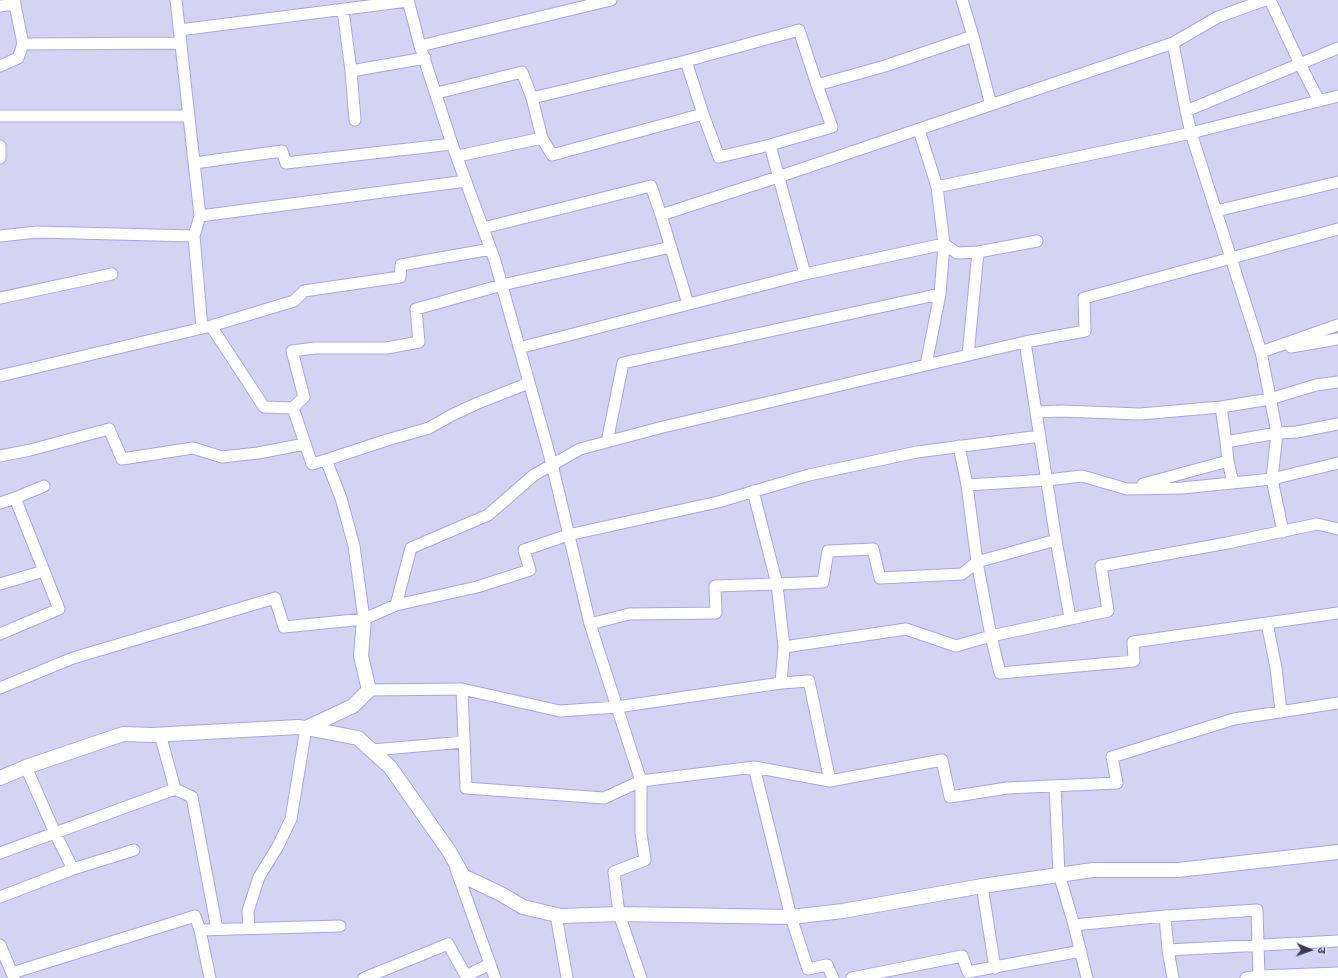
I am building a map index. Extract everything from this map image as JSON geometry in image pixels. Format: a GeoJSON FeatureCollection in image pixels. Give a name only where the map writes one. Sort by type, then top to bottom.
{"type":"FeatureCollection","features":[{"type":"Feature","properties":{"kind":"street"},"geometry":{"type":"LineString","coordinates":[[176,0],[200,216],[194,236],[206,327],[264,407],[293,408],[304,397],[292,351],[316,348],[387,348],[419,342],[416,309],[502,285],[671,247]]}},
{"type":"Feature","properties":{"kind":"street"},"geometry":{"type":"LineString","coordinates":[[420,46],[611,0]]}},
{"type":"Feature","properties":{"kind":"street"},"geometry":{"type":"LineString","coordinates":[[962,0],[991,105]]}},
{"type":"Feature","properties":{"kind":"street"},"geometry":{"type":"LineString","coordinates":[[661,215],[919,130],[1174,43],[1218,17],[1265,0]]}},
{"type":"Feature","properties":{"kind":"street"},"geometry":{"type":"LineString","coordinates":[[1270,0],[1319,101]]}},
{"type":"Feature","properties":{"kind":"street"},"geometry":{"type":"LineString","coordinates":[[179,30],[408,1],[420,46],[437,93],[452,144],[458,156],[484,228],[502,285],[552,464],[590,624],[641,781],[641,833],[645,860],[614,872],[619,914],[641,978]]}},
{"type":"Feature","properties":{"kind":"street"},"geometry":{"type":"LineString","coordinates":[[0,6],[14,2],[23,44],[18,58],[0,66]]}},
{"type":"Feature","properties":{"kind":"street"},"geometry":{"type":"LineString","coordinates":[[343,10],[351,71],[355,120]]}},
{"type":"Feature","properties":{"kind":"street"},"geometry":{"type":"LineString","coordinates":[[532,98],[686,61],[799,30],[832,126],[770,145],[719,157],[686,61]]}},
{"type":"Feature","properties":{"kind":"street"},"geometry":{"type":"LineString","coordinates":[[817,85],[885,66],[973,36]]}},
{"type":"Feature","properties":{"kind":"street"},"geometry":{"type":"LineString","coordinates":[[23,44],[181,43]]}},
{"type":"Feature","properties":{"kind":"street"},"geometry":{"type":"LineString","coordinates":[[1174,43],[1191,133],[1261,352],[1277,433],[1272,479],[1283,532]]}},
{"type":"Feature","properties":{"kind":"street"},"geometry":{"type":"LineString","coordinates":[[1186,111],[1338,48]]}},
{"type":"Feature","properties":{"kind":"street"},"geometry":{"type":"LineString","coordinates":[[351,71],[425,58]]}},
{"type":"Feature","properties":{"kind":"street"},"geometry":{"type":"LineString","coordinates":[[437,93],[522,72],[532,98],[542,138],[552,155],[703,114]]}},
{"type":"Feature","properties":{"kind":"street"},"geometry":{"type":"LineString","coordinates":[[937,187],[1191,133],[1338,96]]}},
{"type":"Feature","properties":{"kind":"street"},"geometry":{"type":"LineString","coordinates":[[0,116],[188,116]]}},
{"type":"Feature","properties":{"kind":"street"},"geometry":{"type":"LineString","coordinates":[[919,130],[937,187],[944,244],[940,294],[926,365]]}},
{"type":"Feature","properties":{"kind":"street"},"geometry":{"type":"LineString","coordinates":[[458,156],[542,138]]}},
{"type":"Feature","properties":{"kind":"street"},"geometry":{"type":"LineString","coordinates":[[194,163],[282,151],[286,163],[452,144]]}},
{"type":"Feature","properties":{"kind":"street"},"geometry":{"type":"LineString","coordinates":[[770,145],[804,274]]}},
{"type":"Feature","properties":{"kind":"street"},"geometry":{"type":"LineString","coordinates":[[0,146],[0,158]]}},
{"type":"Feature","properties":{"kind":"street"},"geometry":{"type":"LineString","coordinates":[[200,216],[466,181]]}},
{"type":"Feature","properties":{"kind":"street"},"geometry":{"type":"LineString","coordinates":[[1216,211],[1338,182]]}},
{"type":"Feature","properties":{"kind":"street"},"geometry":{"type":"LineString","coordinates":[[484,228],[651,186],[688,304]]}},
{"type":"Feature","properties":{"kind":"street"},"geometry":{"type":"LineString","coordinates":[[396,605],[410,548],[488,516],[534,475],[580,449],[659,428],[968,355],[1024,342],[1085,331],[1084,298],[1338,229]]}},
{"type":"Feature","properties":{"kind":"street"},"geometry":{"type":"LineString","coordinates":[[0,236],[37,232],[194,236]]}},
{"type":"Feature","properties":{"kind":"street"},"geometry":{"type":"LineString","coordinates":[[519,348],[804,274],[944,244],[957,254],[978,252],[1037,241]]}},
{"type":"Feature","properties":{"kind":"street"},"geometry":{"type":"LineString","coordinates":[[0,376],[206,327],[294,301],[304,291],[400,277],[401,265],[491,249]]}},
{"type":"Feature","properties":{"kind":"street"},"geometry":{"type":"LineString","coordinates":[[968,355],[978,252]]}},
{"type":"Feature","properties":{"kind":"street"},"geometry":{"type":"LineString","coordinates":[[0,298],[112,274]]}},
{"type":"Feature","properties":{"kind":"street"},"geometry":{"type":"LineString","coordinates":[[607,442],[623,363],[940,294]]}},
{"type":"Feature","properties":{"kind":"street"},"geometry":{"type":"LineString","coordinates":[[1261,352],[1338,325]]}},
{"type":"Feature","properties":{"kind":"street"},"geometry":{"type":"LineString","coordinates":[[1261,352],[1338,339]]}},
{"type":"Feature","properties":{"kind":"street"},"geometry":{"type":"LineString","coordinates":[[1024,342],[1070,618]]}},
{"type":"Feature","properties":{"kind":"street"},"geometry":{"type":"LineString","coordinates":[[1036,412],[1062,411],[1140,414],[1221,407],[1270,399],[1316,385],[1338,382]]}},
{"type":"Feature","properties":{"kind":"street"},"geometry":{"type":"LineString","coordinates":[[293,408],[312,464],[429,428],[478,403],[529,383]]}},
{"type":"Feature","properties":{"kind":"street"},"geometry":{"type":"LineString","coordinates":[[1221,407],[1232,483]]}},
{"type":"Feature","properties":{"kind":"street"},"geometry":{"type":"LineString","coordinates":[[1226,442],[1277,433],[1297,432],[1338,424]]}},
{"type":"Feature","properties":{"kind":"street"},"geometry":{"type":"LineString","coordinates":[[0,456],[30,450],[109,429],[122,459],[193,448],[222,457],[258,453],[305,444]]}},
{"type":"Feature","properties":{"kind":"street"},"geometry":{"type":"LineString","coordinates":[[0,688],[73,658],[275,598],[284,627],[364,619],[396,605],[477,587],[530,570],[524,550],[568,535],[718,502],[809,475],[917,452],[1040,436]]}},
{"type":"Feature","properties":{"kind":"street"},"geometry":{"type":"LineString","coordinates":[[959,446],[967,485],[977,562],[990,636],[1000,672],[1134,661],[1133,642],[1338,613]]}},
{"type":"Feature","properties":{"kind":"street"},"geometry":{"type":"LineString","coordinates":[[326,460],[341,498],[354,546],[364,619],[361,656],[369,690]]}},
{"type":"Feature","properties":{"kind":"street"},"geometry":{"type":"LineString","coordinates":[[1127,489],[1228,461]]}},
{"type":"Feature","properties":{"kind":"street"},"geometry":{"type":"LineString","coordinates":[[967,485],[1047,480],[1082,476],[1127,489],[1182,488],[1272,479],[1338,462]]}},
{"type":"Feature","properties":{"kind":"street"},"geometry":{"type":"LineString","coordinates":[[0,503],[44,486]]}},
{"type":"Feature","properties":{"kind":"street"},"geometry":{"type":"LineString","coordinates":[[754,491],[777,584],[784,647],[781,683]]}},
{"type":"Feature","properties":{"kind":"street"},"geometry":{"type":"LineString","coordinates":[[0,634],[59,609],[15,498]]}},
{"type":"Feature","properties":{"kind":"street"},"geometry":{"type":"LineString","coordinates":[[784,647],[906,629],[956,646],[990,636],[1108,611],[1101,566],[1227,543],[1317,524],[1338,530]]}},
{"type":"Feature","properties":{"kind":"street"},"geometry":{"type":"LineString","coordinates":[[590,624],[629,614],[716,613],[715,586],[823,582],[828,551],[873,549],[880,578],[962,574],[977,562],[1056,540]]}},
{"type":"Feature","properties":{"kind":"street"},"geometry":{"type":"LineString","coordinates":[[0,584],[44,571]]}},
{"type":"Feature","properties":{"kind":"street"},"geometry":{"type":"LineString","coordinates":[[1267,623],[1276,668],[1281,712]]}},
{"type":"Feature","properties":{"kind":"street"},"geometry":{"type":"LineString","coordinates":[[306,728],[353,706],[369,690],[462,689],[560,711],[618,707],[781,683],[809,681],[830,781]]}},
{"type":"Feature","properties":{"kind":"street"},"geometry":{"type":"LineString","coordinates":[[462,689],[466,788],[604,798],[641,781],[754,766],[830,781],[942,760],[950,798],[1007,788],[1117,783],[1112,757],[1234,719],[1338,703]]}},
{"type":"Feature","properties":{"kind":"street"},"geometry":{"type":"LineString","coordinates":[[0,778],[26,767],[122,734],[160,734],[298,727],[358,738],[390,767],[450,854],[463,876],[501,894],[523,907],[561,916],[619,914],[791,917],[843,911],[1059,874],[1093,870],[1178,870],[1338,852]]}},
{"type":"Feature","properties":{"kind":"street"},"geometry":{"type":"LineString","coordinates":[[249,928],[248,911],[259,877],[278,846],[291,819],[306,728]]}},
{"type":"Feature","properties":{"kind":"street"},"geometry":{"type":"LineString","coordinates":[[160,734],[176,789]]}},
{"type":"Feature","properties":{"kind":"street"},"geometry":{"type":"LineString","coordinates":[[372,750],[464,742]]}},
{"type":"Feature","properties":{"kind":"street"},"geometry":{"type":"LineString","coordinates":[[754,766],[791,917],[808,969],[827,965],[833,978]]}},
{"type":"Feature","properties":{"kind":"street"},"geometry":{"type":"LineString","coordinates":[[26,767],[55,833],[73,869]]}},
{"type":"Feature","properties":{"kind":"street"},"geometry":{"type":"LineString","coordinates":[[1055,786],[1059,874],[1074,925],[1087,978]]}},
{"type":"Feature","properties":{"kind":"street"},"geometry":{"type":"LineString","coordinates":[[0,854],[176,789],[192,797],[217,929]]}},
{"type":"Feature","properties":{"kind":"street"},"geometry":{"type":"LineString","coordinates":[[0,897],[73,869],[134,850]]}},
{"type":"Feature","properties":{"kind":"street"},"geometry":{"type":"LineString","coordinates":[[450,854],[494,978]]}},
{"type":"Feature","properties":{"kind":"street"},"geometry":{"type":"LineString","coordinates":[[982,886],[995,968]]}},
{"type":"Feature","properties":{"kind":"street"},"geometry":{"type":"LineString","coordinates":[[1074,925],[1165,916],[1257,910],[1259,976]]}},
{"type":"Feature","properties":{"kind":"street"},"geometry":{"type":"LineString","coordinates":[[556,915],[567,978]]}},
{"type":"Feature","properties":{"kind":"street"},"geometry":{"type":"LineString","coordinates":[[0,945],[13,976],[195,916],[200,930],[210,978]]}},
{"type":"Feature","properties":{"kind":"street"},"geometry":{"type":"LineString","coordinates":[[1165,916],[1168,950],[1174,978]]}},
{"type":"Feature","properties":{"kind":"street"},"geometry":{"type":"LineString","coordinates":[[200,930],[340,926]]}},
{"type":"Feature","properties":{"kind":"street"},"geometry":{"type":"LineString","coordinates":[[1168,950],[1338,941]]}},
{"type":"Feature","properties":{"kind":"street"},"geometry":{"type":"LineString","coordinates":[[364,978],[448,944],[466,976],[490,964]]}},
{"type":"Feature","properties":{"kind":"street"},"geometry":{"type":"LineString","coordinates":[[852,978],[962,956],[968,972],[1080,951]]}},
{"type":"Feature","properties":{"kind":"street"},"geometry":{"type":"LineString","coordinates":[[1246,978],[1259,976],[1338,973]]}}]}
